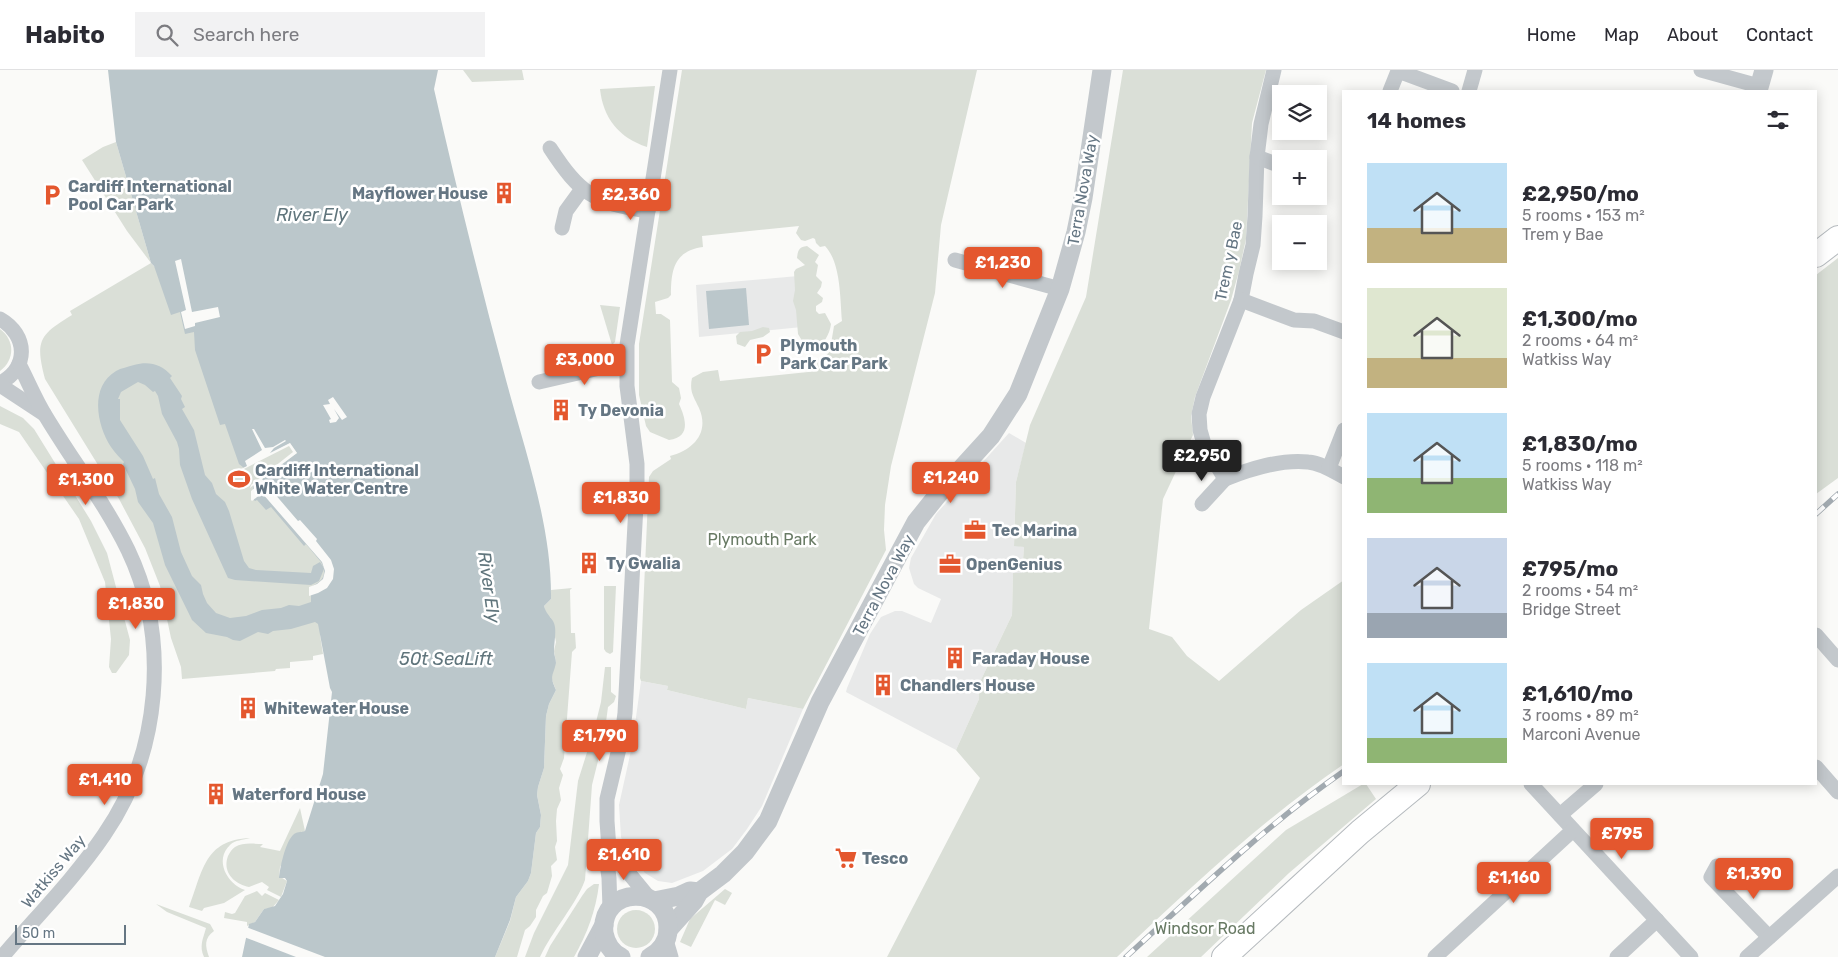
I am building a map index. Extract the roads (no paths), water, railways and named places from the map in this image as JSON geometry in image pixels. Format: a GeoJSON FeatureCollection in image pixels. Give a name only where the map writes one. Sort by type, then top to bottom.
{"type":"FeatureCollection","features":[{"type":"Feature","properties":{"kind":"main road"},"geometry":{"type":"LineString","coordinates":[[1817,254],[1838,238]]}},
{"type":"Feature","properties":{"kind":"main road"},"geometry":{"type":"LineString","coordinates":[[1224,957],[1360,832],[1417,785]]}},
{"type":"Feature","properties":{"kind":"street"},"geometry":{"type":"LineString","coordinates":[[621,957],[615,954],[609,947],[605,936],[609,878],[606,856],[609,849],[607,799],[622,736],[627,695],[637,486],[637,464],[628,400],[626,366],[632,311],[670,70]]}},
{"type":"Feature","properties":{"kind":"street","name":"Terra Nova Way"},"geometry":{"type":"LineString","coordinates":[[650,957],[669,943],[699,892],[723,874],[736,861],[768,821],[820,702],[916,522],[940,492],[991,436],[1014,402],[1060,289],[1080,216],[1102,70]]}},
{"type":"Feature","properties":{"kind":"street","name":"Trem y Bae"},"geometry":{"type":"LineString","coordinates":[[1224,478],[1204,444],[1200,430],[1199,414],[1203,396],[1241,300],[1253,244],[1260,124],[1274,70]]}},
{"type":"Feature","properties":{"kind":"street"},"geometry":{"type":"LineString","coordinates":[[1469,90],[1475,70]]}},
{"type":"Feature","properties":{"kind":"street"},"geometry":{"type":"LineString","coordinates":[[1701,70],[1760,82]]}},
{"type":"Feature","properties":{"kind":"street"},"geometry":{"type":"LineString","coordinates":[[1390,90],[1398,71],[1449,90]]}},
{"type":"Feature","properties":{"kind":"street"},"geometry":{"type":"LineString","coordinates":[[550,148],[571,178],[582,189],[614,205],[648,211]]}},
{"type":"Feature","properties":{"kind":"street"},"geometry":{"type":"LineString","coordinates":[[1257,157],[1272,163]]}},
{"type":"Feature","properties":{"kind":"street"},"geometry":{"type":"LineString","coordinates":[[562,228],[566,211],[582,189]]}},
{"type":"Feature","properties":{"kind":"street"},"geometry":{"type":"LineString","coordinates":[[955,260],[1060,289]]}},
{"type":"Feature","properties":{"kind":"street"},"geometry":{"type":"LineString","coordinates":[[1241,300],[1294,320],[1314,320],[1342,331]]}},
{"type":"Feature","properties":{"kind":"street"},"geometry":{"type":"LineString","coordinates":[[0,319],[9,324],[16,332],[20,340],[21,356],[14,373],[0,384]]}},
{"type":"Feature","properties":{"kind":"street","name":"Watkiss Way"},"geometry":{"type":"LineString","coordinates":[[2,957],[89,857],[115,819],[140,764],[149,729],[154,688],[154,648],[150,624],[145,598],[129,553],[111,519],[45,414],[19,364]]}},
{"type":"Feature","properties":{"kind":"street"},"geometry":{"type":"LineString","coordinates":[[539,382],[604,367],[626,366]]}},
{"type":"Feature","properties":{"kind":"street","name":"Watkiss Way"},"geometry":{"type":"LineString","coordinates":[[0,384],[45,414]]}},
{"type":"Feature","properties":{"kind":"street"},"geometry":{"type":"LineString","coordinates":[[1329,468],[1342,435]]}},
{"type":"Feature","properties":{"kind":"street"},"geometry":{"type":"LineString","coordinates":[[1202,504],[1224,478],[1266,466],[1291,462],[1310,462],[1329,468],[1342,476]]}},
{"type":"Feature","properties":{"kind":"street"},"geometry":{"type":"LineString","coordinates":[[1817,636],[1838,660]]}},
{"type":"Feature","properties":{"kind":"street"},"geometry":{"type":"LineString","coordinates":[[1817,768],[1838,792]]}},
{"type":"Feature","properties":{"kind":"street"},"geometry":{"type":"LineString","coordinates":[[1532,785],[1691,957]]}},
{"type":"Feature","properties":{"kind":"street"},"geometry":{"type":"LineString","coordinates":[[1560,815],[1595,785]]}},
{"type":"Feature","properties":{"kind":"street"},"geometry":{"type":"LineString","coordinates":[[1435,957],[1573,830]]}},
{"type":"Feature","properties":{"kind":"street"},"geometry":{"type":"LineString","coordinates":[[609,849],[652,900],[662,908],[668,920],[669,943]]}},
{"type":"Feature","properties":{"kind":"street"},"geometry":{"type":"LineString","coordinates":[[1717,866],[1711,877],[1769,937]]}},
{"type":"Feature","properties":{"kind":"street"},"geometry":{"type":"LineString","coordinates":[[1747,957],[1838,876]]}},
{"type":"Feature","properties":{"kind":"street","name":"Terra Nova Way"},"geometry":{"type":"LineString","coordinates":[[607,917],[622,898],[640,895],[652,900],[679,896],[690,891],[699,892]]}},
{"type":"Feature","properties":{"kind":"street"},"geometry":{"type":"LineString","coordinates":[[587,957],[607,917]]}},
{"type":"Feature","properties":{"kind":"street"},"geometry":{"type":"LineString","coordinates":[[1617,957],[1657,920]]}},
{"type":"Feature","properties":{"kind":"water","name":"River Ely"},"geometry":{"type":"Polygon","coordinates":[[[108,70],[438,70],[434,89],[442,125],[487,308],[542,516],[547,544],[551,599],[544,606],[553,621],[555,630],[554,651],[556,663],[552,679],[556,690],[549,704],[546,716],[544,768],[537,795],[541,815],[540,827],[536,833],[531,873],[528,881],[516,897],[510,920],[495,957],[242,957],[249,924],[255,922],[264,909],[275,906],[283,894],[287,881],[285,878],[279,878],[285,849],[293,835],[305,831],[323,774],[332,692],[318,624],[315,622],[291,629],[273,631],[268,634],[258,632],[240,641],[206,633],[192,620],[165,565],[153,523],[138,502],[135,489],[123,464],[124,462],[111,447],[102,429],[98,407],[102,387],[107,378],[120,369],[145,363],[159,366],[172,376],[170,378],[182,396],[181,399],[185,407],[182,409],[194,430],[205,475],[212,483],[216,494],[225,502],[244,561],[249,568],[311,573],[313,566],[320,562],[324,568],[321,562],[306,544],[304,546],[271,507],[266,510],[257,500],[254,500],[253,486],[297,453],[290,443],[244,468],[239,464],[225,424],[220,425],[195,350],[194,332],[185,334],[180,312],[171,315],[154,266],[151,263],[116,142],[108,70]],[[138,382],[121,392],[118,399],[120,399],[120,420],[143,456],[153,479],[155,478],[159,494],[172,517],[181,552],[192,576],[201,585],[207,603],[216,613],[230,618],[246,616],[262,610],[289,605],[299,606],[311,602],[311,587],[319,582],[322,578],[324,569],[319,581],[311,585],[228,578],[192,499],[180,465],[177,442],[162,414],[158,396],[155,391],[153,392],[138,382]]]}},
{"type":"Feature","properties":{"kind":"water"},"geometry":{"type":"Polygon","coordinates":[[[746,288],[749,325],[709,329],[706,291],[746,288]]]}},
{"type":"Feature","properties":{"kind":"railway"},"geometry":{"type":"LineString","coordinates":[[1817,513],[1838,494]]}},
{"type":"Feature","properties":{"kind":"railway"},"geometry":{"type":"LineString","coordinates":[[1126,957],[1259,837],[1342,772]]}},
{"type":"Feature","properties":{"kind":"place","name":"Mayflower House"},"geometry":{"type":"Point","coordinates":[504,193]}},
{"type":"Feature","properties":{"kind":"place","name":"Cardiff International Pool Car Park"},"geometry":{"type":"Point","coordinates":[52,195]}},
{"type":"Feature","properties":{"kind":"place","name":"Plymouth Park Car Park"},"geometry":{"type":"Point","coordinates":[763,354]}},
{"type":"Feature","properties":{"kind":"place","name":"Ty Devonia"},"geometry":{"type":"Point","coordinates":[561,410]}},
{"type":"Feature","properties":{"kind":"place","name":"Cardiff International White Water Centre"},"geometry":{"type":"Point","coordinates":[239,479]}},
{"type":"Feature","properties":{"kind":"place","name":"Tec Marina"},"geometry":{"type":"Point","coordinates":[975,530]}},
{"type":"Feature","properties":{"kind":"place","name":"Ty Gwalia"},"geometry":{"type":"Point","coordinates":[589,563]}},
{"type":"Feature","properties":{"kind":"place","name":"OpenGenius"},"geometry":{"type":"Point","coordinates":[950,564]}},
{"type":"Feature","properties":{"kind":"place","name":"Faraday House"},"geometry":{"type":"Point","coordinates":[955,658]}},
{"type":"Feature","properties":{"kind":"place","name":"Chandlers House"},"geometry":{"type":"Point","coordinates":[883,685]}},
{"type":"Feature","properties":{"kind":"place","name":"Whitewater House"},"geometry":{"type":"Point","coordinates":[248,708]}},
{"type":"Feature","properties":{"kind":"place","name":"Waterford House"},"geometry":{"type":"Point","coordinates":[216,794]}},
{"type":"Feature","properties":{"kind":"place","name":"Tesco"},"geometry":{"type":"Point","coordinates":[846,858]}},
{"type":"Feature","properties":{"kind":"park label","name":"Plymouth Park"},"geometry":{"type":"Point","coordinates":[762,539]}},
{"type":"Feature","properties":{"kind":"park label","name":"Windsor Road"},"geometry":{"type":"Point","coordinates":[1205,928]}},
{"type":"Feature","properties":{"kind":"water label","name":"50t SeaLift"},"geometry":{"type":"Point","coordinates":[446,659]}}]}
